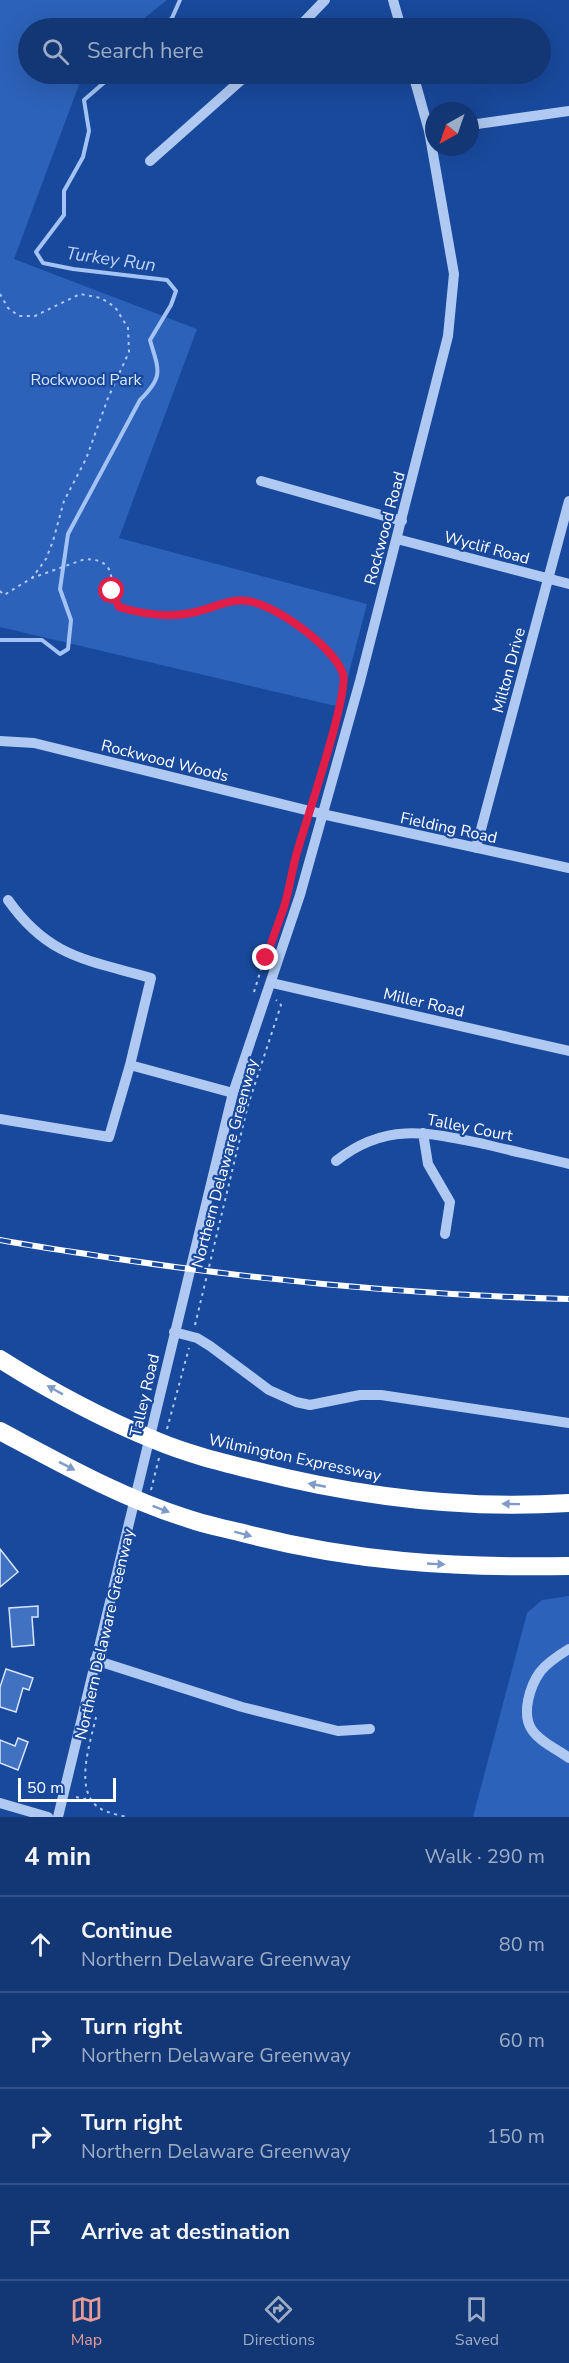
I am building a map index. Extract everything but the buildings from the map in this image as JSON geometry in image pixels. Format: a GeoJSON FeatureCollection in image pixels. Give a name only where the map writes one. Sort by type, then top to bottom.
{"type":"FeatureCollection","features":[{"type":"Feature","properties":{"kind":"highway","name":"Wilmington Expressway"},"geometry":{"type":"LineString","coordinates":[[0,1359],[106,1417],[158,1442],[202,1457],[277,1476],[383,1496],[447,1503],[569,1503]]}},
{"type":"Feature","properties":{"kind":"highway"},"geometry":{"type":"LineString","coordinates":[[0,1431],[97,1482],[187,1519],[295,1547],[396,1562],[498,1567],[569,1566]]}},
{"type":"Feature","properties":{"kind":"street"},"geometry":{"type":"LineString","coordinates":[[308,18],[325,0]]}},
{"type":"Feature","properties":{"kind":"street"},"geometry":{"type":"LineString","coordinates":[[393,0],[398,18]]}},
{"type":"Feature","properties":{"kind":"street"},"geometry":{"type":"LineString","coordinates":[[150,161],[237,84]]}},
{"type":"Feature","properties":{"kind":"street","name":"Rockwood Road"},"geometry":{"type":"LineString","coordinates":[[416,84],[425,112]]}},
{"type":"Feature","properties":{"kind":"street"},"geometry":{"type":"LineString","coordinates":[[479,124],[569,111]]}},
{"type":"Feature","properties":{"kind":"street","name":"Rockwood Road"},"geometry":{"type":"LineString","coordinates":[[272,983],[300,895],[397,539],[448,336],[454,274],[435,156]]}},
{"type":"Feature","properties":{"kind":"street"},"geometry":{"type":"LineString","coordinates":[[261,481],[402,520]]}},
{"type":"Feature","properties":{"kind":"street","name":"Milton Drive"},"geometry":{"type":"LineString","coordinates":[[476,848],[569,501]]}},
{"type":"Feature","properties":{"kind":"street","name":"Wyclif Road"},"geometry":{"type":"LineString","coordinates":[[397,539],[569,584]]}},
{"type":"Feature","properties":{"kind":"street","name":"Rockwood Woods"},"geometry":{"type":"LineString","coordinates":[[0,741],[34,743],[322,814]]}},
{"type":"Feature","properties":{"kind":"street","name":"Fielding Road"},"geometry":{"type":"LineString","coordinates":[[322,814],[569,868]]}},
{"type":"Feature","properties":{"kind":"street"},"geometry":{"type":"LineString","coordinates":[[0,1119],[109,1137],[152,978],[76,956],[57,948],[30,927],[8,900]]}},
{"type":"Feature","properties":{"kind":"street","name":"Talley Road"},"geometry":{"type":"LineString","coordinates":[[58,1817],[233,1093],[272,983]]}},
{"type":"Feature","properties":{"kind":"street","name":"Miller Road"},"geometry":{"type":"LineString","coordinates":[[272,983],[569,1051]]}},
{"type":"Feature","properties":{"kind":"street"},"geometry":{"type":"LineString","coordinates":[[130,1065],[233,1093]]}},
{"type":"Feature","properties":{"kind":"street"},"geometry":{"type":"LineString","coordinates":[[423,1132],[428,1164],[450,1202],[445,1234]]}},
{"type":"Feature","properties":{"kind":"street","name":"Talley Court"},"geometry":{"type":"LineString","coordinates":[[336,1161],[356,1147],[380,1137],[395,1133],[423,1132],[569,1164]]}},
{"type":"Feature","properties":{"kind":"street"},"geometry":{"type":"LineString","coordinates":[[174,1332],[192,1336],[210,1346],[269,1390],[296,1402],[310,1405],[360,1395],[381,1395],[569,1423]]}},
{"type":"Feature","properties":{"kind":"street"},"geometry":{"type":"LineString","coordinates":[[569,1649],[541,1671],[530,1693],[528,1712],[531,1729],[546,1743],[569,1758]]}},
{"type":"Feature","properties":{"kind":"street"},"geometry":{"type":"LineString","coordinates":[[95,1660],[253,1710],[338,1731],[370,1729]]}},
{"type":"Feature","properties":{"kind":"street"},"geometry":{"type":"LineString","coordinates":[[0,1803],[48,1817]]}},
{"type":"Feature","properties":{"kind":"path"},"geometry":{"type":"LineString","coordinates":[[0,294],[8,308],[19,316],[35,316],[80,294],[101,298],[115,307],[128,328],[129,352],[108,398],[86,459],[64,501],[46,559],[33,578]]}},
{"type":"Feature","properties":{"kind":"path"},"geometry":{"type":"LineString","coordinates":[[0,591],[4,595],[33,578],[76,562],[94,559],[104,564],[114,581],[112,591],[119,607],[128,610],[176,616],[234,602],[249,601],[299,625],[334,659],[343,673],[340,707]]}},
{"type":"Feature","properties":{"kind":"path"},"geometry":{"type":"LineString","coordinates":[[287,895],[326,753]]}},
{"type":"Feature","properties":{"kind":"path","name":"Northern Delaware Greenway"},"geometry":{"type":"LineString","coordinates":[[164,1438],[192,1336],[248,1106],[281,1005],[276,1000],[256,995],[254,988],[266,958]]}},
{"type":"Feature","properties":{"kind":"path"},"geometry":{"type":"LineString","coordinates":[[149,1495],[161,1450]]}},
{"type":"Feature","properties":{"kind":"path","name":"Northern Delaware Greenway"},"geometry":{"type":"LineString","coordinates":[[90,1796],[84,1774],[97,1709]]}},
{"type":"Feature","properties":{"kind":"path"},"geometry":{"type":"LineString","coordinates":[[63,1794],[85,1799],[90,1796],[101,1809],[127,1817]]}},
{"type":"Feature","properties":{"kind":"green space","name":"Rockwood Park"},"geometry":{"type":"Polygon","coordinates":[[[0,0],[167,0],[144,18],[18,18],[18,84],[79,84],[14,259],[197,329],[119,538],[367,604],[340,707],[0,627],[0,0]]]}},
{"type":"Feature","properties":{"kind":"green space"},"geometry":{"type":"Polygon","coordinates":[[[569,1596],[569,1817],[473,1817],[527,1613],[542,1600],[569,1596]]]}},
{"type":"Feature","properties":{"kind":"waterway","name":"Turkey Run"},"geometry":{"type":"LineString","coordinates":[[172,18],[180,0]]}},
{"type":"Feature","properties":{"kind":"waterway","name":"Turkey Run"},"geometry":{"type":"LineString","coordinates":[[0,640],[42,640],[60,654],[68,649],[71,620],[60,589],[68,534],[140,400],[156,379],[157,366],[150,340],[171,305],[176,291],[167,280],[73,269],[43,263],[36,252],[64,215],[64,191],[83,157],[89,131],[84,100],[102,84]]}},
{"type":"Feature","properties":{"kind":"railway"},"geometry":{"type":"LineString","coordinates":[[0,1240],[169,1266],[283,1280],[454,1294],[569,1299]]}},
{"type":"Feature","properties":{"kind":"route"},"geometry":{"type":"LineString","coordinates":[[112,591],[119,607],[157,615],[176,616],[234,602],[249,601],[299,625],[334,659],[343,673],[340,707],[284,905],[266,958]]}}]}
